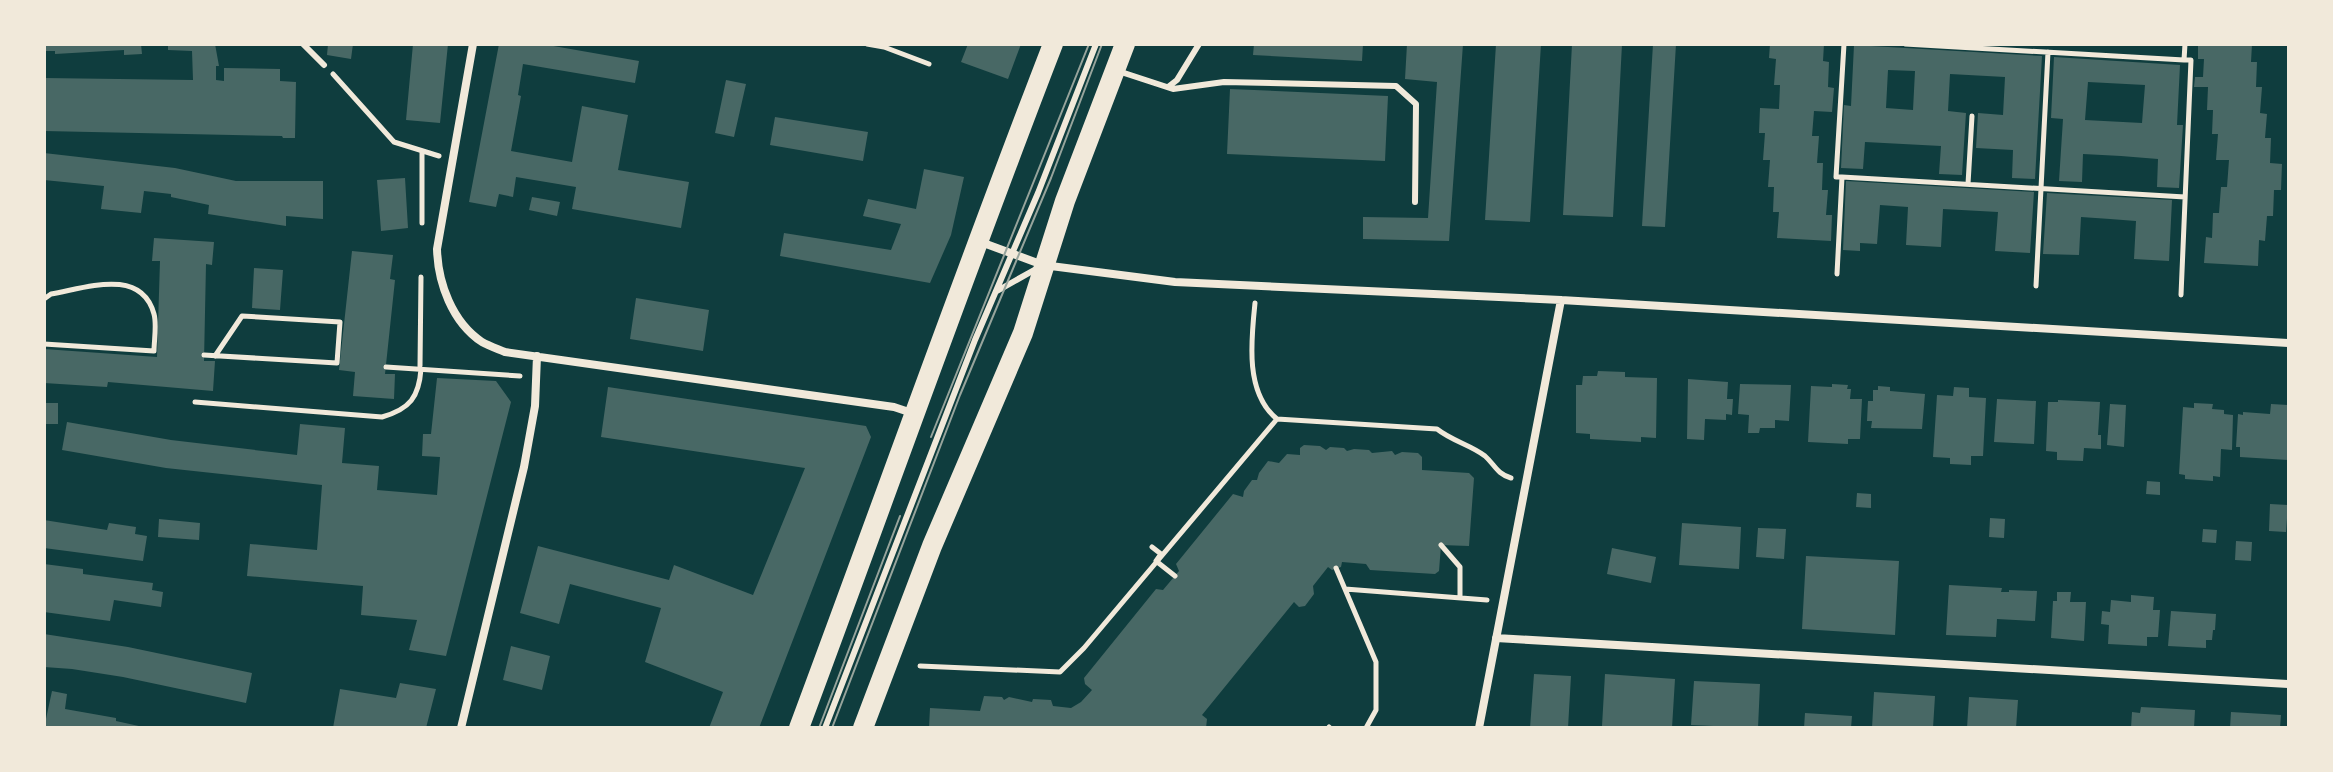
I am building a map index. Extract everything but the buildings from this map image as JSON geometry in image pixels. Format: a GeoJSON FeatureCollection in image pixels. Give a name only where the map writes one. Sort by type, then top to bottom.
{"type":"FeatureCollection","features":[{"type":"Feature","properties":{"kind":"main road"},"geometry":{"type":"LineString","coordinates":[[799,728],[977,240],[1053,44]]}},
{"type":"Feature","properties":{"kind":"main road"},"geometry":{"type":"LineString","coordinates":[[863,728],[932,546],[1023,333],[1043,265],[1125,44]]}},
{"type":"Feature","properties":{"kind":"street"},"geometry":{"type":"LineString","coordinates":[[473,44],[437,249],[438,270],[445,295],[468,329],[482,342],[505,352],[894,407],[916,414]]}},
{"type":"Feature","properties":{"kind":"street"},"geometry":{"type":"LineString","coordinates":[[977,240],[1043,265],[1175,282],[1561,300],[2289,343]]}},
{"type":"Feature","properties":{"kind":"street"},"geometry":{"type":"LineString","coordinates":[[1479,728],[1561,300]]}},
{"type":"Feature","properties":{"kind":"street"},"geometry":{"type":"LineString","coordinates":[[461,728],[524,467],[535,406],[537,356]]}},
{"type":"Feature","properties":{"kind":"street"},"geometry":{"type":"LineString","coordinates":[[1496,638],[2289,684]]}},
{"type":"Feature","properties":{"kind":"lane"},"geometry":{"type":"LineString","coordinates":[[303,44],[324,65]]}},
{"type":"Feature","properties":{"kind":"lane"},"geometry":{"type":"LineString","coordinates":[[825,728],[994,294],[1096,44]]}},
{"type":"Feature","properties":{"kind":"lane"},"geometry":{"type":"LineString","coordinates":[[1171,88],[1199,44]]}},
{"type":"Feature","properties":{"kind":"lane"},"geometry":{"type":"LineString","coordinates":[[1115,70],[1171,88],[1224,82],[1396,86],[1416,104],[1415,202]]}},
{"type":"Feature","properties":{"kind":"lane"},"geometry":{"type":"LineString","coordinates":[[994,294],[1043,265]]}},
{"type":"Feature","properties":{"kind":"path"},"geometry":{"type":"LineString","coordinates":[[867,44],[929,64]]}},
{"type":"Feature","properties":{"kind":"path"},"geometry":{"type":"LineString","coordinates":[[1844,44],[1836,177],[2185,197]]}},
{"type":"Feature","properties":{"kind":"path"},"geometry":{"type":"LineString","coordinates":[[1905,44],[2191,60],[2181,295]]}},
{"type":"Feature","properties":{"kind":"path"},"geometry":{"type":"LineString","coordinates":[[2064,53],[2065,44]]}},
{"type":"Feature","properties":{"kind":"path"},"geometry":{"type":"LineString","coordinates":[[2184,60],[2185,44]]}},
{"type":"Feature","properties":{"kind":"path"},"geometry":{"type":"LineString","coordinates":[[2036,286],[2048,52]]}},
{"type":"Feature","properties":{"kind":"path"},"geometry":{"type":"LineString","coordinates":[[324,65],[394,142],[453,160]]}},
{"type":"Feature","properties":{"kind":"path"},"geometry":{"type":"LineString","coordinates":[[1968,184],[1972,116]]}},
{"type":"Feature","properties":{"kind":"path"},"geometry":{"type":"LineString","coordinates":[[1837,274],[1842,177]]}},
{"type":"Feature","properties":{"kind":"path"},"geometry":{"type":"LineString","coordinates":[[44,299],[51,294],[115,283],[131,286],[144,294],[155,315],[155,352],[44,344]]}},
{"type":"Feature","properties":{"kind":"path"},"geometry":{"type":"LineString","coordinates":[[1256,286],[1252,333],[1254,382],[1267,411],[1277,419],[1437,429],[1447,438],[1485,456],[1500,475],[1527,484]]}},
{"type":"Feature","properties":{"kind":"path"},"geometry":{"type":"LineString","coordinates":[[204,355],[215,356],[338,363],[340,322],[242,316],[215,356]]}},
{"type":"Feature","properties":{"kind":"path"},"geometry":{"type":"LineString","coordinates":[[386,367],[537,378]]}},
{"type":"Feature","properties":{"kind":"path"},"geometry":{"type":"LineString","coordinates":[[195,402],[382,417],[409,406],[420,386],[421,369]]}},
{"type":"Feature","properties":{"kind":"path"},"geometry":{"type":"LineString","coordinates":[[920,666],[1060,672],[1084,648],[1277,419]]}},
{"type":"Feature","properties":{"kind":"path"},"geometry":{"type":"LineString","coordinates":[[1441,545],[1460,567],[1460,598]]}},
{"type":"Feature","properties":{"kind":"path"},"geometry":{"type":"LineString","coordinates":[[1152,547],[1161,554]]}},
{"type":"Feature","properties":{"kind":"path"},"geometry":{"type":"LineString","coordinates":[[1156,561],[1175,576]]}},
{"type":"Feature","properties":{"kind":"path"},"geometry":{"type":"LineString","coordinates":[[1336,568],[1376,662],[1376,710],[1366,728]]}},
{"type":"Feature","properties":{"kind":"path"},"geometry":{"type":"LineString","coordinates":[[1345,589],[1503,602]]}},
{"type":"Feature","properties":{"kind":"tram line"},"geometry":{"type":"LineString","coordinates":[[931,437],[1089,44]]}},
{"type":"Feature","properties":{"kind":"tram line"},"geometry":{"type":"LineString","coordinates":[[832,728],[960,395],[1051,178],[1102,44]]}},
{"type":"Feature","properties":{"kind":"tram line"},"geometry":{"type":"LineString","coordinates":[[819,728],[900,516]]}}]}
